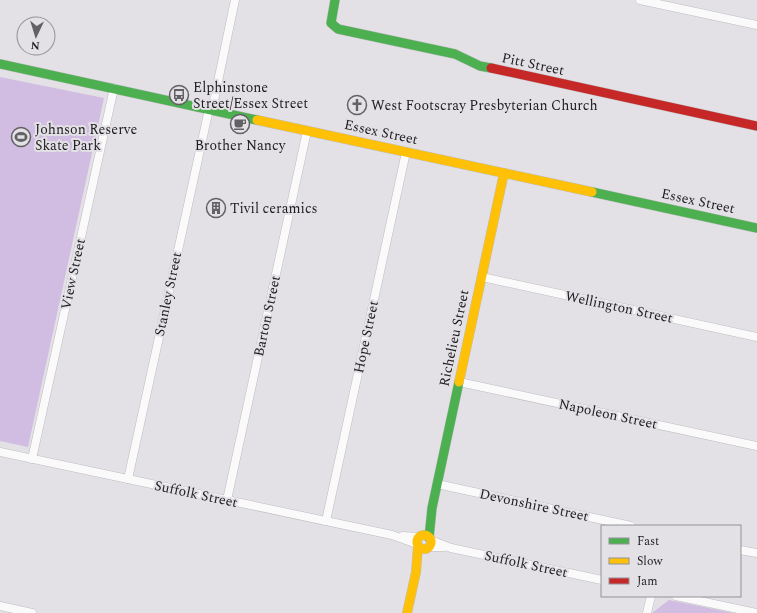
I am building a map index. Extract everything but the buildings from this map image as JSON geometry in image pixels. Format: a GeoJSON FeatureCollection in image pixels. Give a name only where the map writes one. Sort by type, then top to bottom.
{"type":"FeatureCollection","features":[{"type":"Feature","properties":{"kind":"street","name":"Stanley Street"},"geometry":{"type":"LineString","coordinates":[[128,479],[235,0]]}},
{"type":"Feature","properties":{"kind":"street","name":"Pitt Street"},"geometry":{"type":"LineString","coordinates":[[335,0],[331,23],[338,29],[454,54],[480,66],[757,126]]}},
{"type":"Feature","properties":{"kind":"street"},"geometry":{"type":"LineString","coordinates":[[640,0],[757,25]]}},
{"type":"Feature","properties":{"kind":"street","name":"Essex Street"},"geometry":{"type":"LineString","coordinates":[[0,64],[757,228]]}},
{"type":"Feature","properties":{"kind":"street","name":"View Street"},"geometry":{"type":"LineString","coordinates":[[32,459],[114,88]]}},
{"type":"Feature","properties":{"kind":"street","name":"Barton Street"},"geometry":{"type":"LineString","coordinates":[[227,500],[307,131]]}},
{"type":"Feature","properties":{"kind":"street","name":"Hope Street"},"geometry":{"type":"LineString","coordinates":[[326,521],[406,152]]}},
{"type":"Feature","properties":{"kind":"street","name":"Richelieu Street"},"geometry":{"type":"LineString","coordinates":[[407,613],[438,484],[504,173]]}},
{"type":"Feature","properties":{"kind":"street","name":"Wellington Street"},"geometry":{"type":"LineString","coordinates":[[482,277],[757,337]]}},
{"type":"Feature","properties":{"kind":"street","name":"Napoleon Street"},"geometry":{"type":"LineString","coordinates":[[459,382],[757,446]]}},
{"type":"Feature","properties":{"kind":"street","name":"Suffolk Street"},"geometry":{"type":"LineString","coordinates":[[0,452],[601,580]]}},
{"type":"Feature","properties":{"kind":"street","name":"Devonshire Street"},"geometry":{"type":"LineString","coordinates":[[438,484],[626,525]]}},
{"type":"Feature","properties":{"kind":"street"},"geometry":{"type":"LineString","coordinates":[[741,550],[757,553]]}},
{"type":"Feature","properties":{"kind":"street"},"geometry":{"type":"LineString","coordinates":[[647,613],[651,597]]}},
{"type":"Feature","properties":{"kind":"street"},"geometry":{"type":"LineString","coordinates":[[681,597],[757,613]]}},
{"type":"Feature","properties":{"kind":"street"},"geometry":{"type":"LineString","coordinates":[[0,606],[32,613]]}},
{"type":"Feature","properties":{"kind":"shaded area"},"geometry":{"type":"Polygon","coordinates":[[[0,77],[104,98],[28,447],[0,441],[0,77]]]}},
{"type":"Feature","properties":{"kind":"shaded area"},"geometry":{"type":"Polygon","coordinates":[[[669,600],[733,613],[652,613],[669,600]]]}},
{"type":"Feature","properties":{"kind":"traffic: fast"},"geometry":{"type":"LineString","coordinates":[[335,0],[331,23],[338,29],[455,54],[480,66],[491,68]]}},
{"type":"Feature","properties":{"kind":"traffic: fast"},"geometry":{"type":"LineString","coordinates":[[0,64],[257,120]]}},
{"type":"Feature","properties":{"kind":"traffic: fast"},"geometry":{"type":"LineString","coordinates":[[592,192],[757,228]]}},
{"type":"Feature","properties":{"kind":"traffic: fast"},"geometry":{"type":"LineString","coordinates":[[429,538],[432,508],[459,382]]}},
{"type":"Feature","properties":{"kind":"traffic: slow"},"geometry":{"type":"LineString","coordinates":[[257,120],[592,192]]}},
{"type":"Feature","properties":{"kind":"traffic: slow"},"geometry":{"type":"LineString","coordinates":[[459,382],[504,173]]}},
{"type":"Feature","properties":{"kind":"traffic: slow"},"geometry":{"type":"LineString","coordinates":[[421,535],[427,535],[431,539],[431,542],[431,545],[427,549],[421,549],[417,545],[417,539],[421,535]]}},
{"type":"Feature","properties":{"kind":"traffic: slow"},"geometry":{"type":"LineString","coordinates":[[407,613],[416,572],[418,546]]}},
{"type":"Feature","properties":{"kind":"traffic: jam"},"geometry":{"type":"LineString","coordinates":[[491,68],[757,126]]}},
{"type":"Feature","properties":{"kind":"place","name":"Elphinstone Street/Essex Street"},"geometry":{"type":"Point","coordinates":[179,95]}},
{"type":"Feature","properties":{"kind":"place","name":"West Footscray Presbyterian Church"},"geometry":{"type":"Point","coordinates":[357,105]}},
{"type":"Feature","properties":{"kind":"place","name":"Brother Nancy"},"geometry":{"type":"Point","coordinates":[240,124]}},
{"type":"Feature","properties":{"kind":"place","name":"Johnson Reserve Skate Park"},"geometry":{"type":"Point","coordinates":[21,137]}},
{"type":"Feature","properties":{"kind":"place","name":"Tivil ceramics"},"geometry":{"type":"Point","coordinates":[216,208]}}]}
